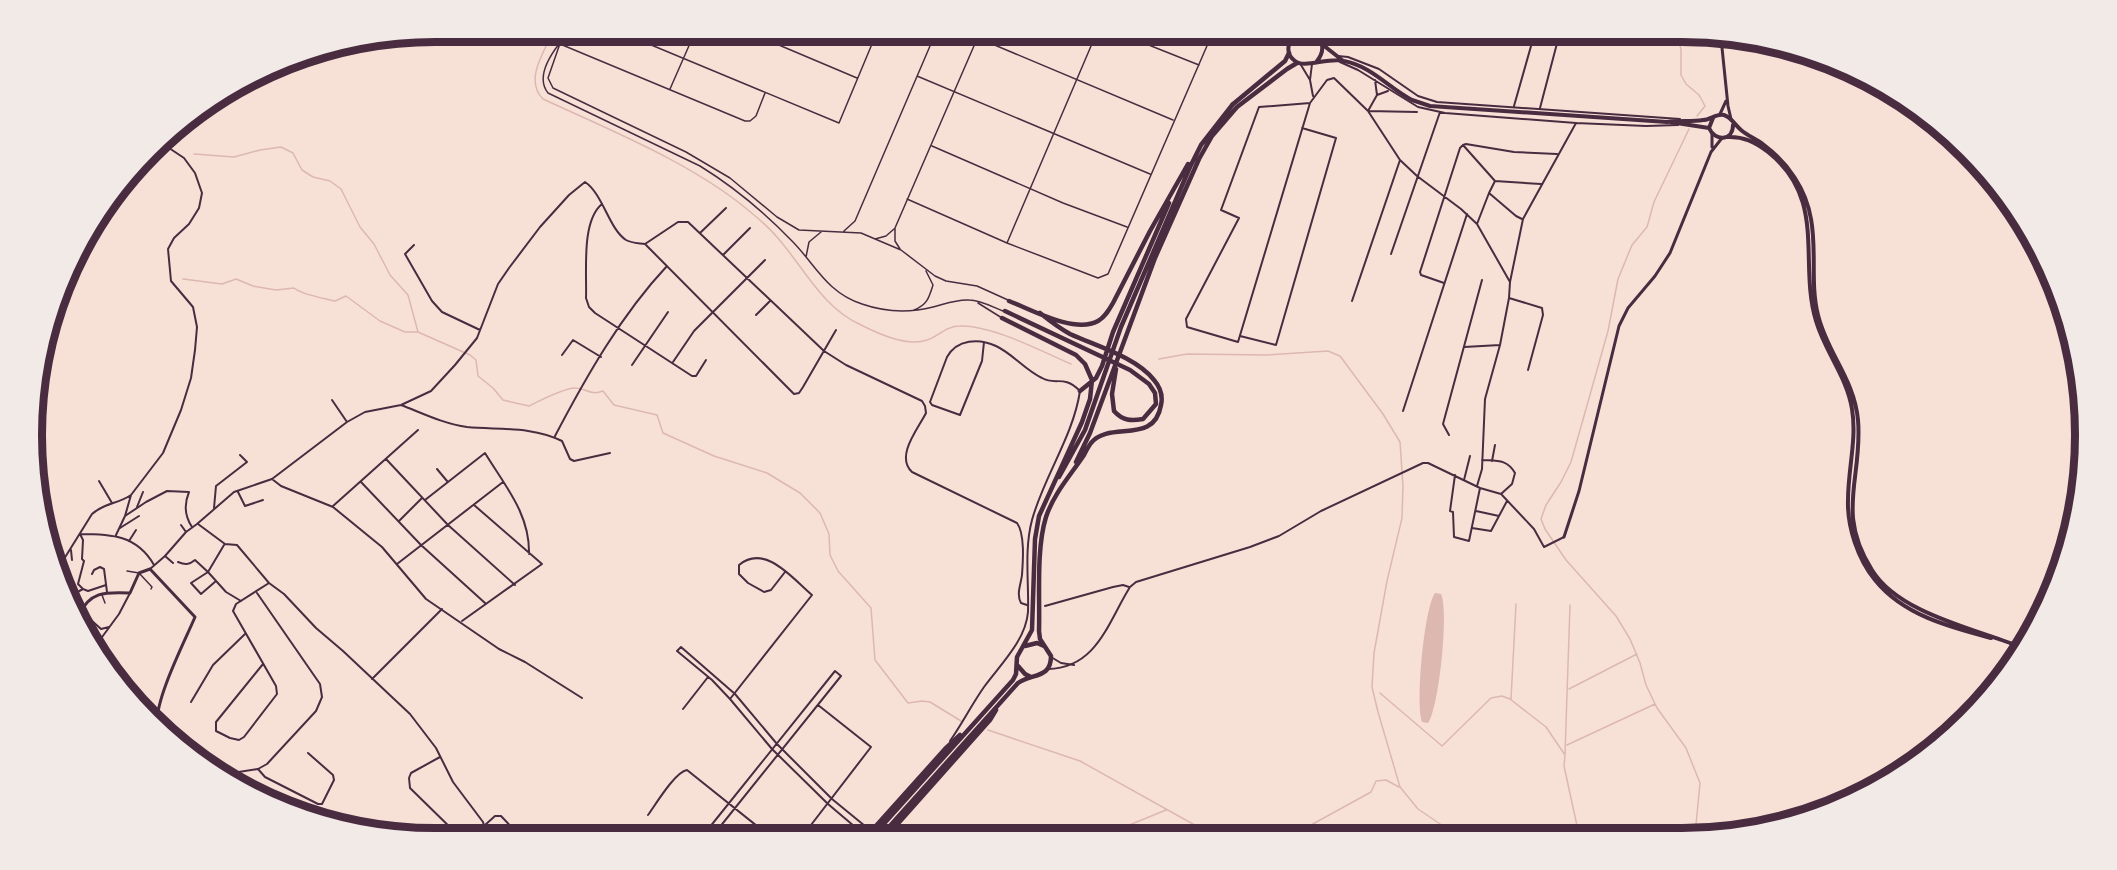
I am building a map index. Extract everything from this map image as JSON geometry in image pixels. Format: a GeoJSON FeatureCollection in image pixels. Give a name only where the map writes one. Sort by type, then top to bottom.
{"type":"FeatureCollection","features":[{"type":"Feature","properties":{"kind":"highway"},"geometry":{"type":"LineString","coordinates":[[1009,301],[1071,324],[1086,325],[1098,321],[1106,314],[1200,142],[1233,104],[1285,61],[1289,53]]}},
{"type":"Feature","properties":{"kind":"highway"},"geometry":{"type":"LineString","coordinates":[[1072,469],[1090,433],[1155,258],[1199,159],[1212,136],[1237,107],[1287,69],[1299,64]]}},
{"type":"Feature","properties":{"kind":"highway"},"geometry":{"type":"LineString","coordinates":[[1044,503],[1085,430],[1121,327],[1190,167],[1201,145],[1233,104]]}},
{"type":"Feature","properties":{"kind":"highway"},"geometry":{"type":"LineString","coordinates":[[1080,391],[1096,378],[1102,366],[1113,332],[1183,174]]}},
{"type":"Feature","properties":{"kind":"highway"},"geometry":{"type":"LineString","coordinates":[[1005,311],[1092,352],[1130,370],[1149,384],[1155,393],[1156,404],[1143,419],[1132,421],[1119,416],[1112,405],[1113,379],[1123,340]]}},
{"type":"Feature","properties":{"kind":"highway"},"geometry":{"type":"LineString","coordinates":[[888,828],[1018,683],[1044,674],[1048,669],[1051,656],[1044,646],[1039,631],[1041,540],[1046,518],[1056,494],[1097,437],[1112,432],[1145,428],[1154,422],[1159,413],[1161,394],[1155,381],[1133,363],[1068,333],[1040,313]]}},
{"type":"Feature","properties":{"kind":"highway"},"geometry":{"type":"LineString","coordinates":[[880,828],[1016,674],[1017,657],[1032,630],[1035,539],[1044,503],[1070,449],[1090,399],[1092,380],[1085,364],[1076,355],[1002,318]]}},
{"type":"Feature","properties":{"kind":"highway"},"geometry":{"type":"LineString","coordinates":[[1024,646],[1037,643],[1044,646]]}},
{"type":"Feature","properties":{"kind":"highway"},"geometry":{"type":"LineString","coordinates":[[1017,663],[1025,674],[1031,677]]}},
{"type":"Feature","properties":{"kind":"highway"},"geometry":{"type":"LineString","coordinates":[[894,828],[990,720],[1003,699]]}},
{"type":"Feature","properties":{"kind":"highway"},"geometry":{"type":"LineString","coordinates":[[874,828],[945,749],[971,725]]}},
{"type":"Feature","properties":{"kind":"main road"},"geometry":{"type":"LineString","coordinates":[[1290,42],[1289,53],[1299,64],[1336,58],[1343,60],[1365,68],[1412,99],[1430,106],[1667,122],[1702,121],[1719,114],[1725,115],[1763,146],[1789,176],[1805,209],[1810,236],[1813,310],[1820,333],[1845,383],[1852,408],[1854,423],[1847,501],[1851,528],[1859,553],[1874,579],[1890,596],[1909,609],[1954,628],[2014,646]]}},
{"type":"Feature","properties":{"kind":"main road"},"geometry":{"type":"LineString","coordinates":[[1322,44],[1336,58]]}},
{"type":"Feature","properties":{"kind":"main road"},"geometry":{"type":"LineString","coordinates":[[1314,62],[1320,57],[1322,44]]}},
{"type":"Feature","properties":{"kind":"main road"},"geometry":{"type":"LineString","coordinates":[[1709,128],[1714,117]]}},
{"type":"Feature","properties":{"kind":"main road"},"geometry":{"type":"LineString","coordinates":[[1667,122],[1709,128]]}},
{"type":"Feature","properties":{"kind":"main road"},"geometry":{"type":"LineString","coordinates":[[1725,138],[1733,131],[1732,122]]}},
{"type":"Feature","properties":{"kind":"main road"},"geometry":{"type":"LineString","coordinates":[[1709,128],[1712,134],[1725,138],[1743,138],[1763,146]]}},
{"type":"Feature","properties":{"kind":"street"},"geometry":{"type":"LineString","coordinates":[[1514,106],[1532,42]]}},
{"type":"Feature","properties":{"kind":"street"},"geometry":{"type":"LineString","coordinates":[[1540,108],[1557,42]]}},
{"type":"Feature","properties":{"kind":"street"},"geometry":{"type":"LineString","coordinates":[[1722,44],[1727,100],[1732,122]]}},
{"type":"Feature","properties":{"kind":"street"},"geometry":{"type":"LineString","coordinates":[[1336,58],[1348,57],[1379,69],[1418,96],[1437,102],[1683,120]]}},
{"type":"Feature","properties":{"kind":"street"},"geometry":{"type":"LineString","coordinates":[[1336,58],[1418,107],[1440,112],[1576,123],[1680,125]]}},
{"type":"Feature","properties":{"kind":"street"},"geometry":{"type":"LineString","coordinates":[[1313,96],[1310,80],[1314,62]]}},
{"type":"Feature","properties":{"kind":"street"},"geometry":{"type":"LineString","coordinates":[[1299,64],[1310,80]]}},
{"type":"Feature","properties":{"kind":"street"},"geometry":{"type":"LineString","coordinates":[[1310,103],[1258,107],[1221,210],[1239,219],[1186,319],[1187,327],[1238,342],[1310,103],[1327,80],[1334,78],[1368,111],[1400,160],[1477,224],[1510,282]]}},
{"type":"Feature","properties":{"kind":"street"},"geometry":{"type":"LineString","coordinates":[[1368,111],[1377,95],[1375,80]]}},
{"type":"Feature","properties":{"kind":"street"},"geometry":{"type":"LineString","coordinates":[[1377,95],[1389,91]]}},
{"type":"Feature","properties":{"kind":"street"},"geometry":{"type":"LineString","coordinates":[[1719,114],[1727,100]]}},
{"type":"Feature","properties":{"kind":"street"},"geometry":{"type":"LineString","coordinates":[[1368,111],[1416,112]]}},
{"type":"Feature","properties":{"kind":"street"},"geometry":{"type":"LineString","coordinates":[[1390,254],[1440,112]]}},
{"type":"Feature","properties":{"kind":"street"},"geometry":{"type":"LineString","coordinates":[[1455,476],[1450,512],[1453,512],[1454,537],[1469,541],[1479,487],[1485,399],[1500,345],[1523,219],[1576,123]]}},
{"type":"Feature","properties":{"kind":"street"},"geometry":{"type":"LineString","coordinates":[[1240,336],[1276,345],[1336,138],[1302,128]]}},
{"type":"Feature","properties":{"kind":"street"},"geometry":{"type":"LineString","coordinates":[[1048,669],[1070,667],[1093,649],[1130,587],[1136,582],[1279,536],[1321,511],[1423,463],[1428,463],[1479,487],[1501,494],[1534,529],[1544,547],[1563,537],[1579,491],[1619,326],[1628,308],[1655,276],[1670,253],[1711,152],[1712,134]]}},
{"type":"Feature","properties":{"kind":"street"},"geometry":{"type":"LineString","coordinates":[[1711,152],[1725,138]]}},
{"type":"Feature","properties":{"kind":"street"},"geometry":{"type":"LineString","coordinates":[[1444,283],[1421,275],[1420,272],[1460,148],[1466,144],[1514,152],[1557,154]]}},
{"type":"Feature","properties":{"kind":"street"},"geometry":{"type":"LineString","coordinates":[[1463,145],[1495,181],[1541,184]]}},
{"type":"Feature","properties":{"kind":"street"},"geometry":{"type":"LineString","coordinates":[[116,535],[131,495],[163,453],[191,378],[195,350],[197,327],[194,307],[171,280],[168,249],[174,238],[189,224],[199,208],[202,193],[195,173],[184,158],[168,147]]}},
{"type":"Feature","properties":{"kind":"street"},"geometry":{"type":"LineString","coordinates":[[1352,302],[1400,160]]}},
{"type":"Feature","properties":{"kind":"street"},"geometry":{"type":"LineString","coordinates":[[1477,224],[1495,181]]}},
{"type":"Feature","properties":{"kind":"street"},"geometry":{"type":"LineString","coordinates":[[100,640],[123,607],[139,573],[150,569],[165,556],[186,532],[214,508],[237,491],[272,479],[347,422],[365,412],[401,405],[431,390],[477,338],[503,276],[540,227],[569,195],[585,182],[594,190],[622,236],[631,242],[645,244],[794,394],[799,393],[803,387],[836,330]]}},
{"type":"Feature","properties":{"kind":"street"},"geometry":{"type":"LineString","coordinates":[[1489,193],[1516,216],[1523,219]]}},
{"type":"Feature","properties":{"kind":"street"},"geometry":{"type":"LineString","coordinates":[[602,204],[591,218],[588,231],[586,298],[592,310],[692,376],[696,376],[706,360]]}},
{"type":"Feature","properties":{"kind":"street"},"geometry":{"type":"LineString","coordinates":[[700,233],[726,208]]}},
{"type":"Feature","properties":{"kind":"street"},"geometry":{"type":"LineString","coordinates":[[1403,411],[1467,214]]}},
{"type":"Feature","properties":{"kind":"street"},"geometry":{"type":"LineString","coordinates":[[645,244],[678,222],[688,222],[824,351],[846,365],[922,401],[926,413],[906,452],[904,461],[907,467],[912,472],[1017,523],[1020,528],[1022,575],[1018,599],[1027,605]]}},
{"type":"Feature","properties":{"kind":"street"},"geometry":{"type":"LineString","coordinates":[[723,255],[750,228]]}},
{"type":"Feature","properties":{"kind":"street"},"geometry":{"type":"LineString","coordinates":[[414,245],[405,254],[432,301],[442,312],[480,330]]}},
{"type":"Feature","properties":{"kind":"street"},"geometry":{"type":"LineString","coordinates":[[673,362],[687,340],[765,260]]}},
{"type":"Feature","properties":{"kind":"street"},"geometry":{"type":"LineString","coordinates":[[554,437],[619,329],[642,295],[667,266]]}},
{"type":"Feature","properties":{"kind":"street"},"geometry":{"type":"LineString","coordinates":[[1449,435],[1443,423],[1482,280]]}},
{"type":"Feature","properties":{"kind":"street"},"geometry":{"type":"LineString","coordinates":[[1509,298],[1542,308],[1543,315],[1528,370]]}},
{"type":"Feature","properties":{"kind":"street"},"geometry":{"type":"LineString","coordinates":[[756,315],[770,301]]}},
{"type":"Feature","properties":{"kind":"street"},"geometry":{"type":"LineString","coordinates":[[632,364],[668,312]]}},
{"type":"Feature","properties":{"kind":"street"},"geometry":{"type":"LineString","coordinates":[[562,355],[573,340],[601,357]]}},
{"type":"Feature","properties":{"kind":"street"},"geometry":{"type":"LineString","coordinates":[[945,749],[983,689],[1020,637],[1026,619],[1032,521],[1068,434],[1077,409],[1080,391],[1072,384],[1060,380],[1046,381],[1030,372],[996,346],[984,342],[962,342],[950,351],[930,402],[932,405],[960,415],[982,361],[984,342]]}},
{"type":"Feature","properties":{"kind":"street"},"geometry":{"type":"LineString","coordinates":[[1464,347],[1500,345]]}},
{"type":"Feature","properties":{"kind":"street"},"geometry":{"type":"LineString","coordinates":[[332,400],[347,422]]}},
{"type":"Feature","properties":{"kind":"street"},"geometry":{"type":"LineString","coordinates":[[401,405],[464,427],[538,431],[562,441],[570,459],[574,461],[610,453]]}},
{"type":"Feature","properties":{"kind":"street"},"geometry":{"type":"LineString","coordinates":[[333,507],[418,430]]}},
{"type":"Feature","properties":{"kind":"street"},"geometry":{"type":"LineString","coordinates":[[1492,460],[1495,445]]}},
{"type":"Feature","properties":{"kind":"street"},"geometry":{"type":"LineString","coordinates":[[399,521],[485,453],[526,523],[529,532],[529,554]]}},
{"type":"Feature","properties":{"kind":"street"},"geometry":{"type":"LineString","coordinates":[[214,508],[216,486],[247,462],[240,455]]}},
{"type":"Feature","properties":{"kind":"street"},"geometry":{"type":"LineString","coordinates":[[1464,480],[1470,456]]}},
{"type":"Feature","properties":{"kind":"street"},"geometry":{"type":"LineString","coordinates":[[386,459],[448,525],[515,585]]}},
{"type":"Feature","properties":{"kind":"street"},"geometry":{"type":"LineString","coordinates":[[1482,460],[1504,461],[1515,473],[1512,484],[1501,494]]}},
{"type":"Feature","properties":{"kind":"street"},"geometry":{"type":"LineString","coordinates":[[437,469],[447,482]]}},
{"type":"Feature","properties":{"kind":"street"},"geometry":{"type":"LineString","coordinates":[[272,479],[281,486],[333,507],[382,547],[426,599],[499,649],[525,662],[582,698]]}},
{"type":"Feature","properties":{"kind":"street"},"geometry":{"type":"LineString","coordinates":[[99,481],[112,503]]}},
{"type":"Feature","properties":{"kind":"street"},"geometry":{"type":"LineString","coordinates":[[361,482],[421,546],[486,604]]}},
{"type":"Feature","properties":{"kind":"street"},"geometry":{"type":"LineString","coordinates":[[397,564],[503,482]]}},
{"type":"Feature","properties":{"kind":"street"},"geometry":{"type":"LineString","coordinates":[[237,491],[245,507],[263,500]]}},
{"type":"Feature","properties":{"kind":"street"},"geometry":{"type":"LineString","coordinates":[[137,507],[143,492]]}},
{"type":"Feature","properties":{"kind":"street"},"geometry":{"type":"LineString","coordinates":[[125,516],[164,492],[189,492],[185,506],[187,519],[193,528]]}},
{"type":"Feature","properties":{"kind":"street"},"geometry":{"type":"LineString","coordinates":[[63,561],[98,509],[131,495]]}},
{"type":"Feature","properties":{"kind":"street"},"geometry":{"type":"LineString","coordinates":[[1472,528],[1491,531],[1507,501]]}},
{"type":"Feature","properties":{"kind":"street"},"geometry":{"type":"LineString","coordinates":[[462,622],[543,564],[474,505]]}},
{"type":"Feature","properties":{"kind":"street"},"geometry":{"type":"LineString","coordinates":[[1476,511],[1499,516]]}},
{"type":"Feature","properties":{"kind":"street"},"geometry":{"type":"LineString","coordinates":[[120,528],[139,516]]}},
{"type":"Feature","properties":{"kind":"street"},"geometry":{"type":"LineString","coordinates":[[197,524],[225,544],[237,545],[269,582],[284,594],[316,628],[410,714],[429,738],[453,782],[485,825],[495,816],[501,816],[512,828]]}},
{"type":"Feature","properties":{"kind":"street"},"geometry":{"type":"LineString","coordinates":[[181,525],[186,532]]}},
{"type":"Feature","properties":{"kind":"street"},"geometry":{"type":"LineString","coordinates":[[129,541],[136,530]]}},
{"type":"Feature","properties":{"kind":"street"},"geometry":{"type":"LineString","coordinates":[[80,534],[116,535],[145,551],[154,565]]}},
{"type":"Feature","properties":{"kind":"street"},"geometry":{"type":"LineString","coordinates":[[80,534],[83,540],[81,560],[84,561],[78,584],[82,589],[88,591],[106,585]]}},
{"type":"Feature","properties":{"kind":"street"},"geometry":{"type":"LineString","coordinates":[[216,581],[201,594],[191,584],[208,572],[225,544]]}},
{"type":"Feature","properties":{"kind":"street"},"geometry":{"type":"LineString","coordinates":[[71,550],[72,560]]}},
{"type":"Feature","properties":{"kind":"street"},"geometry":{"type":"LineString","coordinates":[[165,556],[173,563]]}},
{"type":"Feature","properties":{"kind":"street"},"geometry":{"type":"LineString","coordinates":[[730,699],[812,595],[785,572],[764,558],[753,556],[740,565],[739,574],[748,583],[764,592],[771,590],[785,572]]}},
{"type":"Feature","properties":{"kind":"street"},"geometry":{"type":"LineString","coordinates":[[178,562],[184,565],[195,560],[226,592],[241,601]]}},
{"type":"Feature","properties":{"kind":"street"},"geometry":{"type":"LineString","coordinates":[[92,574],[100,567],[104,569],[107,592]]}},
{"type":"Feature","properties":{"kind":"street"},"geometry":{"type":"LineString","coordinates":[[150,569],[195,617],[176,658],[158,714]]}},
{"type":"Feature","properties":{"kind":"street"},"geometry":{"type":"LineString","coordinates":[[263,664],[216,722],[216,731],[239,740],[277,694],[276,686],[233,611],[233,608],[241,601],[269,582]]}},
{"type":"Feature","properties":{"kind":"street"},"geometry":{"type":"LineString","coordinates":[[1045,606],[1113,587],[1123,585],[1130,587]]}},
{"type":"Feature","properties":{"kind":"street"},"geometry":{"type":"LineString","coordinates":[[76,593],[82,589]]}},
{"type":"Feature","properties":{"kind":"street"},"geometry":{"type":"LineString","coordinates":[[82,608],[87,600],[88,591]]}},
{"type":"Feature","properties":{"kind":"street"},"geometry":{"type":"LineString","coordinates":[[87,600],[107,592],[130,593]]}},
{"type":"Feature","properties":{"kind":"street"},"geometry":{"type":"LineString","coordinates":[[234,773],[258,769],[267,765],[316,711],[322,697],[320,684],[257,592]]}},
{"type":"Feature","properties":{"kind":"street"},"geometry":{"type":"LineString","coordinates":[[372,679],[442,609]]}},
{"type":"Feature","properties":{"kind":"street"},"geometry":{"type":"LineString","coordinates":[[89,620],[101,630],[109,627]]}},
{"type":"Feature","properties":{"kind":"street"},"geometry":{"type":"LineString","coordinates":[[191,702],[213,665],[245,634]]}},
{"type":"Feature","properties":{"kind":"street"},"geometry":{"type":"LineString","coordinates":[[856,828],[828,804],[772,749],[730,699],[708,677],[677,651],[681,647],[735,694],[777,744],[832,799],[868,828]]}},
{"type":"Feature","properties":{"kind":"street"},"geometry":{"type":"LineString","coordinates":[[1051,656],[1061,663],[1074,665]]}},
{"type":"Feature","properties":{"kind":"street"},"geometry":{"type":"LineString","coordinates":[[709,828],[835,671],[842,676],[719,828]]}},
{"type":"Feature","properties":{"kind":"street"},"geometry":{"type":"LineString","coordinates":[[683,709],[708,677]]}},
{"type":"Feature","properties":{"kind":"street"},"geometry":{"type":"LineString","coordinates":[[808,828],[871,747],[819,705]]}},
{"type":"Feature","properties":{"kind":"street"},"geometry":{"type":"LineString","coordinates":[[258,769],[265,777],[322,804],[334,780],[333,775],[308,753]]}},
{"type":"Feature","properties":{"kind":"street"},"geometry":{"type":"LineString","coordinates":[[441,757],[411,773],[409,784],[410,788],[451,828]]}},
{"type":"Feature","properties":{"kind":"street"},"geometry":{"type":"LineString","coordinates":[[648,815],[682,771],[691,772],[760,828]]}},
{"type":"Feature","properties":{"kind":"lane"},"geometry":{"type":"LineString","coordinates":[[644,42],[839,123],[873,42]]}},
{"type":"Feature","properties":{"kind":"lane"},"geometry":{"type":"LineString","coordinates":[[670,89],[690,42]]}},
{"type":"Feature","properties":{"kind":"lane"},"geometry":{"type":"LineString","coordinates":[[772,42],[858,78]]}},
{"type":"Feature","properties":{"kind":"lane"},"geometry":{"type":"LineString","coordinates":[[842,233],[855,221],[932,42]]}},
{"type":"Feature","properties":{"kind":"lane"},"geometry":{"type":"LineString","coordinates":[[901,250],[895,241],[895,228],[976,42]]}},
{"type":"Feature","properties":{"kind":"lane"},"geometry":{"type":"LineString","coordinates":[[990,42],[1174,120]]}},
{"type":"Feature","properties":{"kind":"lane"},"geometry":{"type":"LineString","coordinates":[[1007,243],[1093,42]]}},
{"type":"Feature","properties":{"kind":"lane"},"geometry":{"type":"LineString","coordinates":[[1141,42],[1199,65]]}},
{"type":"Feature","properties":{"kind":"lane"},"geometry":{"type":"LineString","coordinates":[[907,200],[1007,243],[1098,278],[1108,274],[1209,42]]}},
{"type":"Feature","properties":{"kind":"lane"},"geometry":{"type":"LineString","coordinates":[[559,44],[745,120],[756,116],[765,93]]}},
{"type":"Feature","properties":{"kind":"lane"},"geometry":{"type":"LineString","coordinates":[[559,44],[548,78],[553,88],[686,152],[730,178],[777,217],[799,230],[861,233],[901,250],[935,276],[946,281],[976,286],[1009,301]]}},
{"type":"Feature","properties":{"kind":"lane"},"geometry":{"type":"LineString","coordinates":[[559,44],[552,53],[543,76],[543,85],[548,93],[700,166],[717,177],[772,221],[795,243],[835,290],[846,297],[874,308],[893,311],[910,311],[957,300],[975,301],[1005,311]]}},
{"type":"Feature","properties":{"kind":"lane"},"geometry":{"type":"LineString","coordinates":[[917,76],[1151,174]]}},
{"type":"Feature","properties":{"kind":"lane"},"geometry":{"type":"LineString","coordinates":[[931,146],[1128,228]]}},
{"type":"Feature","properties":{"kind":"lane"},"geometry":{"type":"LineString","coordinates":[[875,239],[886,236],[895,228]]}},
{"type":"Feature","properties":{"kind":"lane"},"geometry":{"type":"LineString","coordinates":[[806,258],[809,242],[821,232]]}},
{"type":"Feature","properties":{"kind":"lane"},"geometry":{"type":"LineString","coordinates":[[910,311],[921,307],[929,300],[933,285],[925,268]]}},
{"type":"Feature","properties":{"kind":"lane"},"geometry":{"type":"LineString","coordinates":[[975,301],[1002,318]]}},
{"type":"Feature","properties":{"kind":"lane"},"geometry":{"type":"LineString","coordinates":[[127,571],[139,573],[152,587],[151,589]]}},
{"type":"Feature","properties":{"kind":"lane"},"geometry":{"type":"LineString","coordinates":[[126,584],[134,584]]}},
{"type":"Feature","properties":{"kind":"lane"},"geometry":{"type":"LineString","coordinates":[[101,595],[105,603]]}},
{"type":"Feature","properties":{"kind":"shaded area"},"geometry":{"type":"Polygon","coordinates":[[[1435,593],[1441,594],[1443,604],[1443,638],[1436,698],[1428,723],[1422,722],[1420,712],[1420,678],[1427,617],[1435,593]]]}},
{"type":"Feature","properties":{"kind":"waterway"},"geometry":{"type":"LineString","coordinates":[[548,42],[535,75],[535,83],[543,99],[653,150],[707,180],[731,197],[771,230],[819,291],[849,318],[885,336],[911,342],[927,340],[955,326],[973,327],[1001,334],[1071,364]]}},
{"type":"Feature","properties":{"kind":"waterway"},"geometry":{"type":"LineString","coordinates":[[1679,42],[1681,75],[1686,84],[1699,95],[1705,106],[1697,116]]}},
{"type":"Feature","properties":{"kind":"waterway"},"geometry":{"type":"LineString","coordinates":[[1689,129],[1654,202],[1647,227],[1632,245],[1618,279],[1608,331],[1571,462],[1546,505],[1541,519],[1566,560],[1616,616],[1630,639],[1646,685],[1657,708],[1686,748],[1700,783],[1696,827]]}},
{"type":"Feature","properties":{"kind":"waterway"},"geometry":{"type":"LineString","coordinates":[[194,154],[234,157],[281,147],[293,153],[302,170],[313,177],[330,181],[341,189],[360,227],[374,244],[390,275],[408,295],[418,332]]}},
{"type":"Feature","properties":{"kind":"waterway"},"geometry":{"type":"LineString","coordinates":[[183,279],[222,284],[236,279],[253,286],[276,290],[294,288],[335,301],[346,296],[380,321],[405,332],[418,332],[470,355],[476,360],[478,376],[503,400],[529,406],[570,389],[579,388],[594,393],[603,391],[614,405],[657,415],[663,433],[714,456],[767,473],[800,493],[820,513],[829,534],[830,555],[838,571],[871,608],[875,660],[908,703],[930,702],[961,721]]}},
{"type":"Feature","properties":{"kind":"waterway"},"geometry":{"type":"LineString","coordinates":[[1159,359],[1187,354],[1267,355],[1328,351],[1340,356],[1383,414],[1400,442],[1403,486],[1402,518],[1387,581],[1374,653],[1372,687],[1400,787],[1418,809],[1443,826],[1454,828]]}},
{"type":"Feature","properties":{"kind":"waterway"},"geometry":{"type":"LineString","coordinates":[[1511,699],[1516,604]]}},
{"type":"Feature","properties":{"kind":"waterway"},"geometry":{"type":"LineString","coordinates":[[1565,754],[1570,605]]}},
{"type":"Feature","properties":{"kind":"waterway"},"geometry":{"type":"LineString","coordinates":[[1569,689],[1637,654]]}},
{"type":"Feature","properties":{"kind":"waterway"},"geometry":{"type":"LineString","coordinates":[[1380,693],[1442,746],[1491,698],[1502,696],[1510,699],[1546,727],[1565,755],[1564,766],[1577,828]]}},
{"type":"Feature","properties":{"kind":"waterway"},"geometry":{"type":"LineString","coordinates":[[1567,745],[1655,704]]}},
{"type":"Feature","properties":{"kind":"waterway"},"geometry":{"type":"LineString","coordinates":[[988,730],[1080,761],[1200,828]]}},
{"type":"Feature","properties":{"kind":"waterway"},"geometry":{"type":"LineString","coordinates":[[1306,828],[1371,792],[1376,781],[1386,780],[1399,787]]}},
{"type":"Feature","properties":{"kind":"waterway"},"geometry":{"type":"LineString","coordinates":[[1122,828],[1166,810]]}}]}
